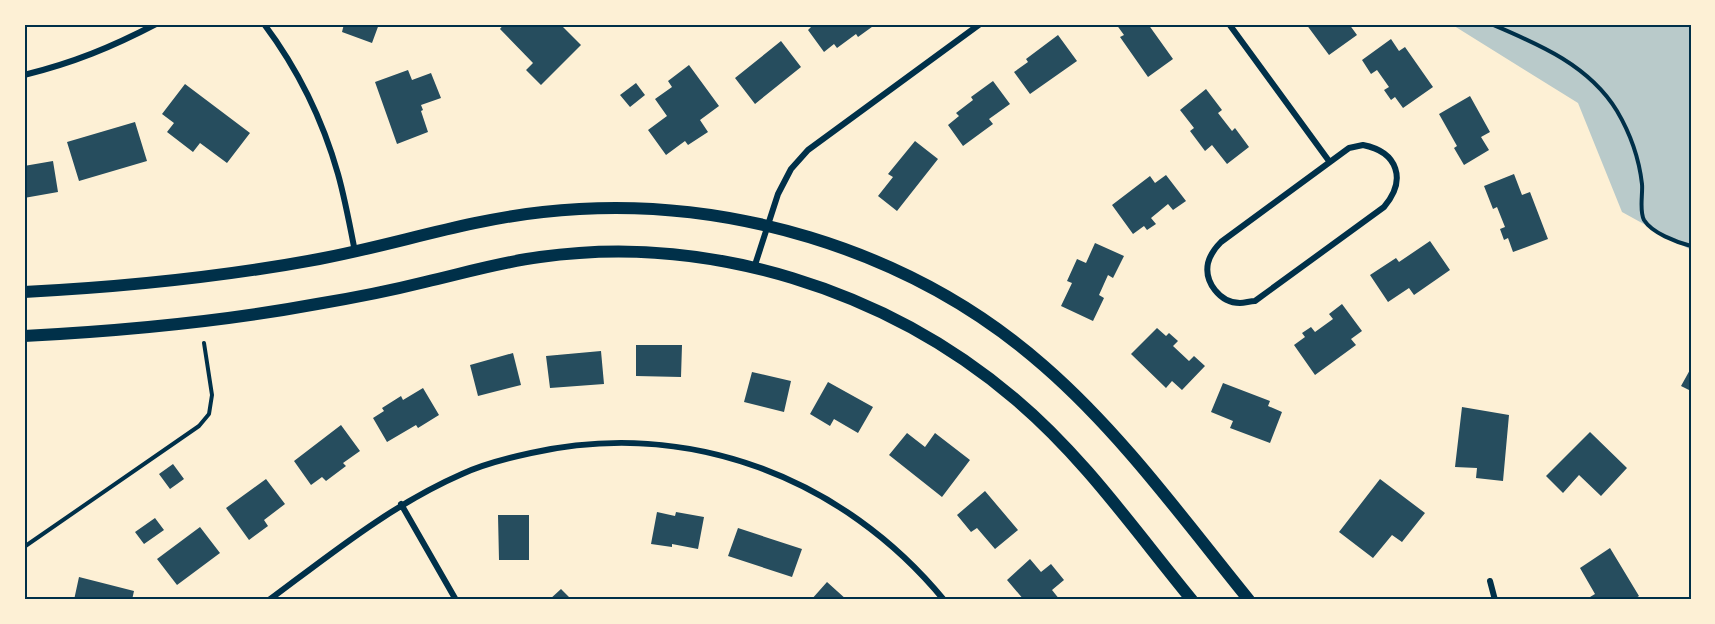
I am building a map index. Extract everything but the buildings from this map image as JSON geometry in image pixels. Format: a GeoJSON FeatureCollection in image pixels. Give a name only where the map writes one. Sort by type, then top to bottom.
{"type":"FeatureCollection","features":[{"type":"Feature","properties":{"kind":"main road"},"geometry":{"type":"LineString","coordinates":[[24,292],[184,280],[356,252],[498,219],[542,212],[633,208],[677,210],[768,225],[810,237],[892,268],[934,289],[1008,336],[1043,364],[1107,426],[1249,600]]}},
{"type":"Feature","properties":{"kind":"main road"},"geometry":{"type":"LineString","coordinates":[[24,336],[139,328],[274,311],[396,289],[496,264],[543,256],[634,252],[728,262],[815,285],[857,301],[910,326],[978,369],[1049,429],[1192,600]]}},
{"type":"Feature","properties":{"kind":"street"},"geometry":{"type":"LineString","coordinates":[[24,75],[56,68],[110,48],[156,24]]}},
{"type":"Feature","properties":{"kind":"street"},"geometry":{"type":"LineString","coordinates":[[264,24],[296,72],[320,122],[338,174],[356,252]]}},
{"type":"Feature","properties":{"kind":"street"},"geometry":{"type":"LineString","coordinates":[[754,268],[778,194],[791,169],[808,150],[980,24]]}},
{"type":"Feature","properties":{"kind":"street"},"geometry":{"type":"LineString","coordinates":[[1229,24],[1329,161]]}},
{"type":"Feature","properties":{"kind":"street"},"geometry":{"type":"LineString","coordinates":[[1363,145],[1376,148],[1388,157],[1395,169],[1397,182],[1394,196],[1384,207],[1255,301],[1240,303],[1225,300],[1214,290],[1208,276],[1208,263],[1213,250],[1329,161],[1349,147],[1363,145]]}},
{"type":"Feature","properties":{"kind":"street"},"geometry":{"type":"LineString","coordinates":[[269,600],[401,504],[464,472],[506,458],[557,447],[610,442],[662,444],[708,452],[741,460],[790,479],[838,505],[884,538],[924,576],[944,600]]}},
{"type":"Feature","properties":{"kind":"street"},"geometry":{"type":"LineString","coordinates":[[401,504],[456,600]]}},
{"type":"Feature","properties":{"kind":"street"},"geometry":{"type":"LineString","coordinates":[[1490,581],[1495,600]]}},
{"type":"Feature","properties":{"kind":"path"},"geometry":{"type":"LineString","coordinates":[[1491,24],[1542,45],[1588,75],[1616,110],[1635,149],[1642,184],[1642,218],[1651,229],[1691,246]]}},
{"type":"Feature","properties":{"kind":"path"},"geometry":{"type":"LineString","coordinates":[[24,547],[199,426],[209,414],[212,394],[204,343]]}},
{"type":"Feature","properties":{"kind":"shaded area"},"geometry":{"type":"Polygon","coordinates":[[[1451,24],[1691,24],[1691,250],[1622,212],[1578,103],[1451,24]]]}}]}
